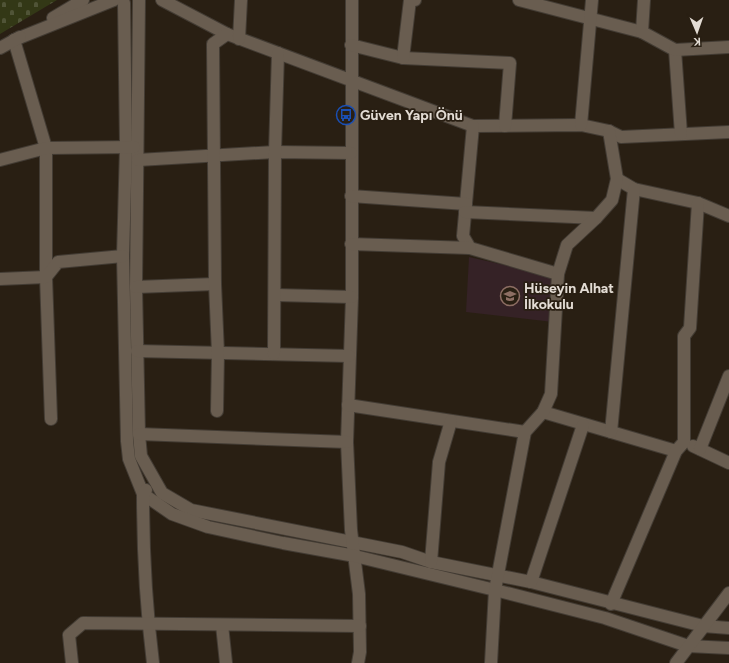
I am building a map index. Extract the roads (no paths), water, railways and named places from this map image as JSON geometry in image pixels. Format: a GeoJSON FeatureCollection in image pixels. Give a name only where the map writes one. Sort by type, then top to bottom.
{"type":"FeatureCollection","features":[{"type":"Feature","properties":{"kind":"street"},"geometry":{"type":"LineString","coordinates":[[0,48],[83,0]]}},
{"type":"Feature","properties":{"kind":"street"},"geometry":{"type":"LineString","coordinates":[[139,0],[124,256],[127,441],[129,458],[144,494],[143,538],[148,625],[153,663]]}},
{"type":"Feature","properties":{"kind":"street"},"geometry":{"type":"LineString","coordinates":[[162,0],[226,34],[473,126],[581,125],[609,131],[621,136],[729,132]]}},
{"type":"Feature","properties":{"kind":"street"},"geometry":{"type":"LineString","coordinates":[[239,38],[241,0]]}},
{"type":"Feature","properties":{"kind":"street"},"geometry":{"type":"LineString","coordinates":[[352,0],[352,297],[347,442],[350,530],[354,543],[359,594],[360,652],[358,663]]}},
{"type":"Feature","properties":{"kind":"street"},"geometry":{"type":"LineString","coordinates":[[403,58],[410,0],[414,0]]}},
{"type":"Feature","properties":{"kind":"street"},"geometry":{"type":"LineString","coordinates":[[519,0],[537,3],[591,20],[642,32],[674,50],[729,47]]}},
{"type":"Feature","properties":{"kind":"street"},"geometry":{"type":"LineString","coordinates":[[581,125],[592,0]]}},
{"type":"Feature","properties":{"kind":"street"},"geometry":{"type":"LineString","coordinates":[[642,32],[644,0]]}},
{"type":"Feature","properties":{"kind":"street"},"geometry":{"type":"LineString","coordinates":[[14,40],[122,1],[131,147],[138,160],[136,287],[141,456],[162,493],[191,510],[402,552],[431,562],[531,582],[611,604],[703,626],[729,628]]}},
{"type":"Feature","properties":{"kind":"street"},"geometry":{"type":"LineString","coordinates":[[217,411],[218,353],[215,284],[213,44],[226,34]]}},
{"type":"Feature","properties":{"kind":"street"},"geometry":{"type":"LineString","coordinates":[[14,40],[46,148],[46,277],[51,419]]}},
{"type":"Feature","properties":{"kind":"street"},"geometry":{"type":"LineString","coordinates":[[351,44],[403,58],[510,63],[505,126]]}},
{"type":"Feature","properties":{"kind":"street"},"geometry":{"type":"LineString","coordinates":[[674,50],[681,134]]}},
{"type":"Feature","properties":{"kind":"street"},"geometry":{"type":"LineString","coordinates":[[274,354],[276,295],[275,152],[278,53]]}},
{"type":"Feature","properties":{"kind":"street"},"geometry":{"type":"LineString","coordinates":[[470,248],[463,236],[473,126]]}},
{"type":"Feature","properties":{"kind":"street"},"geometry":{"type":"LineString","coordinates":[[491,663],[495,590],[525,432],[542,412],[551,394],[558,274],[567,245],[596,218],[612,200],[617,179],[609,131]]}},
{"type":"Feature","properties":{"kind":"street"},"geometry":{"type":"LineString","coordinates":[[0,160],[46,148],[131,147]]}},
{"type":"Feature","properties":{"kind":"street"},"geometry":{"type":"LineString","coordinates":[[138,160],[275,152],[351,153]]}},
{"type":"Feature","properties":{"kind":"street"},"geometry":{"type":"LineString","coordinates":[[617,179],[634,189],[698,203],[729,216]]}},
{"type":"Feature","properties":{"kind":"street"},"geometry":{"type":"LineString","coordinates":[[611,432],[634,189]]}},
{"type":"Feature","properties":{"kind":"street"},"geometry":{"type":"LineString","coordinates":[[351,196],[465,208],[596,218]]}},
{"type":"Feature","properties":{"kind":"street"},"geometry":{"type":"LineString","coordinates":[[611,604],[680,446],[684,336],[690,328],[698,203]]}},
{"type":"Feature","properties":{"kind":"street"},"geometry":{"type":"LineString","coordinates":[[351,244],[470,248],[558,274]]}},
{"type":"Feature","properties":{"kind":"street"},"geometry":{"type":"LineString","coordinates":[[0,279],[46,277],[58,262],[124,256]]}},
{"type":"Feature","properties":{"kind":"street"},"geometry":{"type":"LineString","coordinates":[[136,287],[215,284]]}},
{"type":"Feature","properties":{"kind":"street"},"geometry":{"type":"LineString","coordinates":[[276,295],[352,297]]}},
{"type":"Feature","properties":{"kind":"street"},"geometry":{"type":"LineString","coordinates":[[137,351],[349,356]]}},
{"type":"Feature","properties":{"kind":"street"},"geometry":{"type":"LineString","coordinates":[[700,449],[729,376]]}},
{"type":"Feature","properties":{"kind":"street"},"geometry":{"type":"LineString","coordinates":[[348,405],[525,432]]}},
{"type":"Feature","properties":{"kind":"street"},"geometry":{"type":"LineString","coordinates":[[542,412],[611,432],[700,449],[729,462]]}},
{"type":"Feature","properties":{"kind":"street"},"geometry":{"type":"LineString","coordinates":[[431,562],[439,462],[451,421]]}},
{"type":"Feature","properties":{"kind":"street"},"geometry":{"type":"LineString","coordinates":[[531,582],[583,425]]}},
{"type":"Feature","properties":{"kind":"street"},"geometry":{"type":"LineString","coordinates":[[140,434],[347,442]]}},
{"type":"Feature","properties":{"kind":"street"},"geometry":{"type":"LineString","coordinates":[[144,494],[154,480]]}},
{"type":"Feature","properties":{"kind":"street"},"geometry":{"type":"LineString","coordinates":[[144,494],[172,514],[208,527],[355,556],[495,590],[605,618],[688,646],[729,648]]}},
{"type":"Feature","properties":{"kind":"street"},"geometry":{"type":"LineString","coordinates":[[676,663],[729,593]]}},
{"type":"Feature","properties":{"kind":"street"},"geometry":{"type":"LineString","coordinates":[[72,663],[69,635],[82,623],[148,625],[360,626]]}},
{"type":"Feature","properties":{"kind":"street"},"geometry":{"type":"LineString","coordinates":[[222,625],[226,663]]}},
{"type":"Feature","properties":{"kind":"place","name":"Güven Yapı Önü"},"geometry":{"type":"Point","coordinates":[346,115]}},
{"type":"Feature","properties":{"kind":"place","name":"Hüseyin Alhat İlkokulu"},"geometry":{"type":"Point","coordinates":[510,296]}}]}
